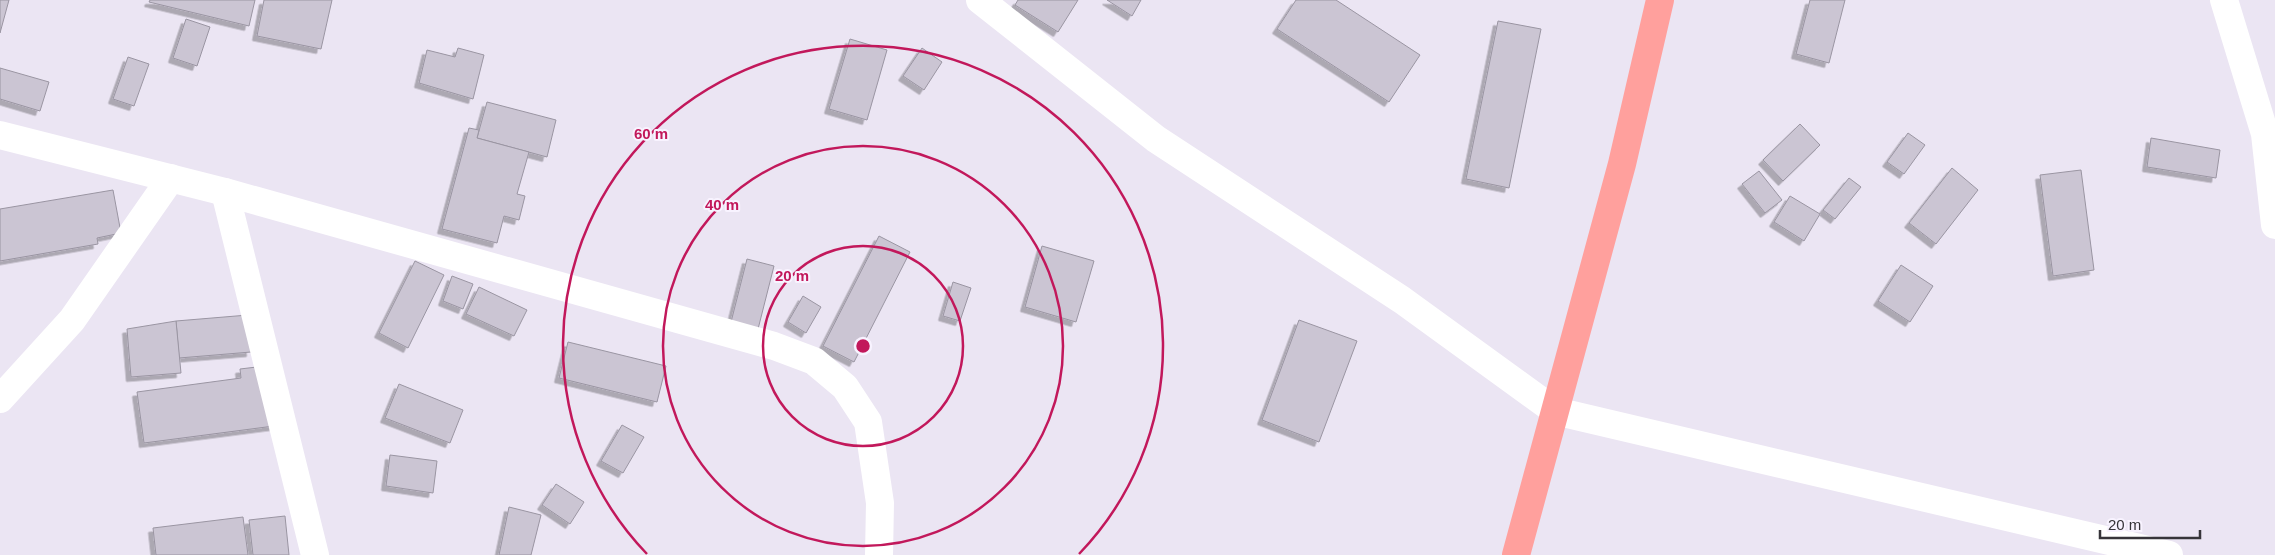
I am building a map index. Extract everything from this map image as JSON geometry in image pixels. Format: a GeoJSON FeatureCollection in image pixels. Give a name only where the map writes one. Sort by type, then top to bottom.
{"type":"FeatureCollection","features":[{"type":"Feature","properties":{"kind":"highway"},"geometry":{"type":"LineString","coordinates":[[1516,555],[1622,164],[1660,0]]}},
{"type":"Feature","properties":{"kind":"street"},"geometry":{"type":"LineString","coordinates":[[980,0],[1156,139],[1402,300],[1555,411],[2169,555]]}},
{"type":"Feature","properties":{"kind":"street"},"geometry":{"type":"LineString","coordinates":[[2224,0],[2265,134],[2275,225]]}},
{"type":"Feature","properties":{"kind":"street"},"geometry":{"type":"LineString","coordinates":[[0,134],[225,192],[774,346],[814,361],[845,387],[868,422],[880,504],[879,555]]}},
{"type":"Feature","properties":{"kind":"street"},"geometry":{"type":"LineString","coordinates":[[0,399],[72,320],[171,178]]}},
{"type":"Feature","properties":{"kind":"street"},"geometry":{"type":"LineString","coordinates":[[225,192],[315,555]]}},
{"type":"Feature","properties":{"kind":"building"},"geometry":{"type":"Polygon","coordinates":[[[0,0],[9,0],[0,33],[0,0]]]}},
{"type":"Feature","properties":{"kind":"building"},"geometry":{"type":"Polygon","coordinates":[[[150,0],[255,0],[249,26],[149,2],[150,0]]]}},
{"type":"Feature","properties":{"kind":"building"},"geometry":{"type":"Polygon","coordinates":[[[264,0],[332,0],[321,49],[257,36],[264,0]]]}},
{"type":"Feature","properties":{"kind":"building"},"geometry":{"type":"Polygon","coordinates":[[[1018,0],[1078,0],[1058,32],[1015,5],[1018,0]]]}},
{"type":"Feature","properties":{"kind":"building"},"geometry":{"type":"Polygon","coordinates":[[[1107,0],[1141,0],[1132,16],[1107,0]]]}},
{"type":"Feature","properties":{"kind":"building"},"geometry":{"type":"Polygon","coordinates":[[[1296,0],[1336,0],[1420,55],[1389,102],[1277,29],[1296,0]]]}},
{"type":"Feature","properties":{"kind":"building"},"geometry":{"type":"Polygon","coordinates":[[[1810,0],[1845,0],[1829,63],[1796,54],[1810,0]]]}},
{"type":"Feature","properties":{"kind":"building"},"geometry":{"type":"Polygon","coordinates":[[[186,19],[210,27],[197,66],[173,58],[186,19]]]}},
{"type":"Feature","properties":{"kind":"building"},"geometry":{"type":"Polygon","coordinates":[[[1498,21],[1541,29],[1509,188],[1466,179],[1498,21]]]}},
{"type":"Feature","properties":{"kind":"building"},"geometry":{"type":"Polygon","coordinates":[[[850,39],[887,50],[867,120],[829,109],[850,39]]]}},
{"type":"Feature","properties":{"kind":"building"},"geometry":{"type":"Polygon","coordinates":[[[458,48],[484,55],[473,99],[419,83],[427,50],[455,57],[458,48]]]}},
{"type":"Feature","properties":{"kind":"building"},"geometry":{"type":"Polygon","coordinates":[[[922,48],[942,62],[924,90],[903,76],[922,48]]]}},
{"type":"Feature","properties":{"kind":"building"},"geometry":{"type":"Polygon","coordinates":[[[128,57],[149,64],[134,106],[113,99],[128,57]]]}},
{"type":"Feature","properties":{"kind":"building"},"geometry":{"type":"Polygon","coordinates":[[[0,68],[49,82],[40,111],[0,99],[0,68]]]}},
{"type":"Feature","properties":{"kind":"building"},"geometry":{"type":"Polygon","coordinates":[[[487,102],[556,120],[547,157],[477,138],[487,102]]]}},
{"type":"Feature","properties":{"kind":"building"},"geometry":{"type":"Polygon","coordinates":[[[1800,124],[1820,145],[1783,181],[1763,160],[1800,124]]]}},
{"type":"Feature","properties":{"kind":"building"},"geometry":{"type":"Polygon","coordinates":[[[469,128],[479,130],[477,138],[529,152],[517,194],[525,196],[519,220],[504,216],[497,243],[442,229],[469,128]]]}},
{"type":"Feature","properties":{"kind":"building"},"geometry":{"type":"Polygon","coordinates":[[[1908,133],[1925,145],[1904,174],[1887,162],[1908,133]]]}},
{"type":"Feature","properties":{"kind":"building"},"geometry":{"type":"Polygon","coordinates":[[[2151,138],[2220,150],[2216,178],[2147,167],[2151,138]]]}},
{"type":"Feature","properties":{"kind":"building"},"geometry":{"type":"Polygon","coordinates":[[[1952,168],[1978,190],[1936,244],[1909,223],[1952,168]]]}},
{"type":"Feature","properties":{"kind":"building"},"geometry":{"type":"Polygon","coordinates":[[[2081,170],[2094,270],[2053,276],[2040,175],[2081,170]]]}},
{"type":"Feature","properties":{"kind":"building"},"geometry":{"type":"Polygon","coordinates":[[[1759,171],[1782,200],[1765,213],[1742,184],[1759,171]]]}},
{"type":"Feature","properties":{"kind":"building"},"geometry":{"type":"Polygon","coordinates":[[[1849,178],[1861,187],[1835,219],[1823,210],[1849,178]]]}},
{"type":"Feature","properties":{"kind":"building"},"geometry":{"type":"Polygon","coordinates":[[[113,190],[121,233],[97,238],[98,244],[0,261],[0,209],[113,190]]]}},
{"type":"Feature","properties":{"kind":"building"},"geometry":{"type":"Polygon","coordinates":[[[1790,196],[1820,214],[1804,241],[1774,222],[1790,196]]]}},
{"type":"Feature","properties":{"kind":"building"},"geometry":{"type":"Polygon","coordinates":[[[879,236],[910,252],[854,362],[823,346],[879,236]]]}},
{"type":"Feature","properties":{"kind":"building"},"geometry":{"type":"Polygon","coordinates":[[[1042,246],[1094,261],[1076,322],[1025,307],[1042,246]]]}},
{"type":"Feature","properties":{"kind":"building"},"geometry":{"type":"Polygon","coordinates":[[[747,259],[774,266],[756,337],[729,330],[747,259]]]}},
{"type":"Feature","properties":{"kind":"building"},"geometry":{"type":"Polygon","coordinates":[[[415,261],[444,275],[408,348],[379,333],[415,261]]]}},
{"type":"Feature","properties":{"kind":"building"},"geometry":{"type":"Polygon","coordinates":[[[1901,265],[1933,286],[1910,322],[1878,301],[1901,265]]]}},
{"type":"Feature","properties":{"kind":"building"},"geometry":{"type":"Polygon","coordinates":[[[452,276],[473,284],[463,309],[443,301],[452,276]]]}},
{"type":"Feature","properties":{"kind":"building"},"geometry":{"type":"Polygon","coordinates":[[[953,282],[971,288],[960,321],[943,316],[953,282]]]}},
{"type":"Feature","properties":{"kind":"building"},"geometry":{"type":"Polygon","coordinates":[[[479,287],[527,310],[514,336],[466,314],[479,287]]]}},
{"type":"Feature","properties":{"kind":"building"},"geometry":{"type":"Polygon","coordinates":[[[803,296],[821,307],[806,333],[788,322],[803,296]]]}},
{"type":"Feature","properties":{"kind":"building"},"geometry":{"type":"Polygon","coordinates":[[[248,315],[251,352],[179,358],[176,321],[248,315]]]}},
{"type":"Feature","properties":{"kind":"building"},"geometry":{"type":"Polygon","coordinates":[[[1299,320],[1357,341],[1319,442],[1262,420],[1299,320]]]}},
{"type":"Feature","properties":{"kind":"building"},"geometry":{"type":"Polygon","coordinates":[[[176,321],[181,373],[131,377],[127,329],[176,321]]]}},
{"type":"Feature","properties":{"kind":"building"},"geometry":{"type":"Polygon","coordinates":[[[568,342],[666,366],[657,402],[559,378],[568,342]]]}},
{"type":"Feature","properties":{"kind":"building"},"geometry":{"type":"Polygon","coordinates":[[[265,366],[274,426],[144,443],[137,392],[241,378],[240,369],[265,366]]]}},
{"type":"Feature","properties":{"kind":"building"},"geometry":{"type":"Polygon","coordinates":[[[399,384],[463,410],[450,443],[385,418],[399,384]]]}},
{"type":"Feature","properties":{"kind":"building"},"geometry":{"type":"Polygon","coordinates":[[[622,425],[644,437],[623,473],[601,461],[622,425]]]}},
{"type":"Feature","properties":{"kind":"building"},"geometry":{"type":"Polygon","coordinates":[[[390,455],[437,461],[433,493],[386,486],[390,455]]]}},
{"type":"Feature","properties":{"kind":"building"},"geometry":{"type":"Polygon","coordinates":[[[556,484],[584,502],[570,524],[542,505],[556,484]]]}},
{"type":"Feature","properties":{"kind":"building"},"geometry":{"type":"Polygon","coordinates":[[[509,507],[541,515],[531,555],[499,555],[509,507]]]}},
{"type":"Feature","properties":{"kind":"building"},"geometry":{"type":"Polygon","coordinates":[[[285,516],[289,555],[253,555],[249,520],[285,516]]]}},
{"type":"Feature","properties":{"kind":"building"},"geometry":{"type":"Polygon","coordinates":[[[243,517],[248,555],[156,555],[153,528],[243,517]]]}}]}
